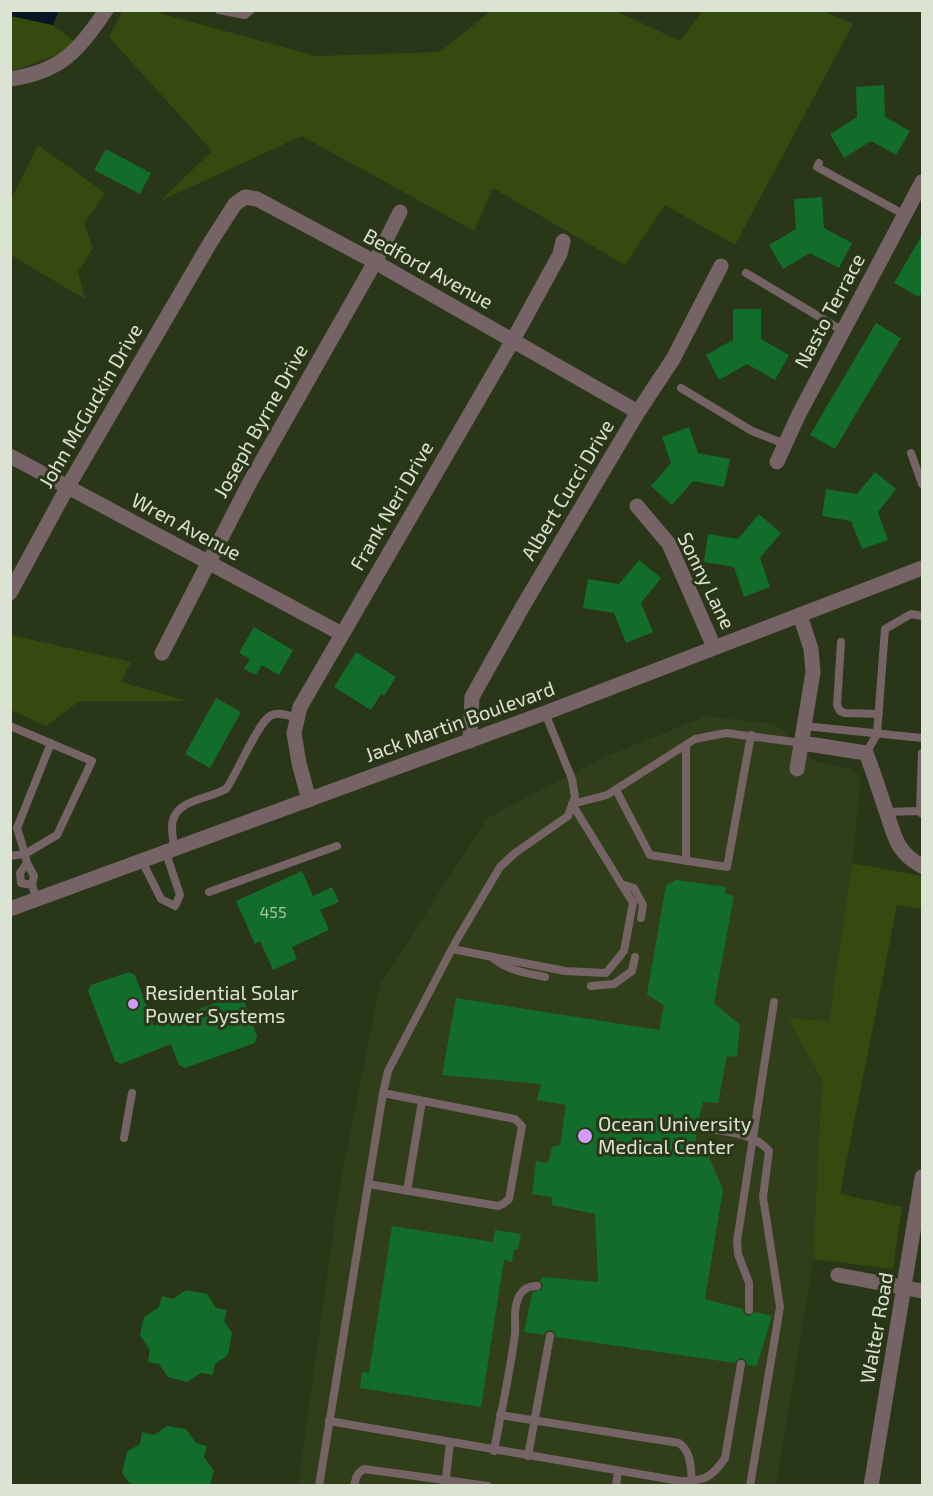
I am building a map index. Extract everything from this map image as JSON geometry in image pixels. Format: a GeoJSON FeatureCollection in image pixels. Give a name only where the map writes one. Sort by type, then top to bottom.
{"type":"FeatureCollection","features":[{"type":"Feature","properties":{"kind":"street"},"geometry":{"type":"LineString","coordinates":[[10,79],[33,76],[66,60],[90,34],[106,10]]}},
{"type":"Feature","properties":{"kind":"street","name":"Nasto Terrace"},"geometry":{"type":"LineString","coordinates":[[777,462],[799,414],[922,182]]}},
{"type":"Feature","properties":{"kind":"street","name":"Bedford Avenue"},"geometry":{"type":"LineString","coordinates":[[210,243],[235,204],[245,197],[257,199],[375,262],[638,412]]}},
{"type":"Feature","properties":{"kind":"street","name":"Joseph Byrne Drive"},"geometry":{"type":"LineString","coordinates":[[162,653],[250,482],[375,262],[400,212]]}},
{"type":"Feature","properties":{"kind":"street","name":"Frank Neri Drive"},"geometry":{"type":"LineString","coordinates":[[309,800],[298,763],[294,734],[300,707],[513,340],[560,254],[563,241]]}},
{"type":"Feature","properties":{"kind":"street","name":"John McGuckin Drive"},"geometry":{"type":"LineString","coordinates":[[10,593],[210,243]]}},
{"type":"Feature","properties":{"kind":"street","name":"Albert Cucci Drive"},"geometry":{"type":"LineString","coordinates":[[470,741],[472,697],[638,412],[673,359],[721,266]]}},
{"type":"Feature","properties":{"kind":"street","name":"Wren Avenue"},"geometry":{"type":"LineString","coordinates":[[10,456],[342,634]]}},
{"type":"Feature","properties":{"kind":"street","name":"Sonny Lane"},"geometry":{"type":"LineString","coordinates":[[637,506],[669,544],[714,647]]}},
{"type":"Feature","properties":{"kind":"street","name":"Jack Martin Boulevard"},"geometry":{"type":"LineString","coordinates":[[10,909],[34,893],[170,851],[545,713],[922,568]]}},
{"type":"Feature","properties":{"kind":"street"},"geometry":{"type":"LineString","coordinates":[[797,769],[813,672],[811,649],[800,615]]}},
{"type":"Feature","properties":{"kind":"street"},"geometry":{"type":"LineString","coordinates":[[802,743],[866,753],[892,832],[902,850],[922,866]]}},
{"type":"Feature","properties":{"kind":"street","name":"Walter Road"},"geometry":{"type":"LineString","coordinates":[[871,1485],[922,1177]]}},
{"type":"Feature","properties":{"kind":"street"},"geometry":{"type":"LineString","coordinates":[[838,1275],[922,1291]]}},
{"type":"Feature","properties":{"kind":"lane"},"geometry":{"type":"LineString","coordinates":[[219,10],[245,15],[251,10]]}},
{"type":"Feature","properties":{"kind":"lane"},"geometry":{"type":"LineString","coordinates":[[819,163],[817,167],[904,215]]}},
{"type":"Feature","properties":{"kind":"lane"},"geometry":{"type":"LineString","coordinates":[[746,273],[843,331]]}},
{"type":"Feature","properties":{"kind":"lane"},"geometry":{"type":"LineString","coordinates":[[681,388],[752,430],[785,444]]}},
{"type":"Feature","properties":{"kind":"lane"},"geometry":{"type":"LineString","coordinates":[[911,453],[922,484]]}},
{"type":"Feature","properties":{"kind":"lane"},"geometry":{"type":"LineString","coordinates":[[866,753],[877,734],[885,629],[911,614],[922,616]]}},
{"type":"Feature","properties":{"kind":"lane"},"geometry":{"type":"LineString","coordinates":[[841,642],[837,705],[840,711],[845,714],[879,714]]}},
{"type":"Feature","properties":{"kind":"lane"},"geometry":{"type":"LineString","coordinates":[[319,1485],[382,1093],[388,1071],[452,948],[500,867],[515,853],[568,816],[572,804],[574,797],[572,779],[545,713]]}},
{"type":"Feature","properties":{"kind":"lane"},"geometry":{"type":"LineString","coordinates":[[142,861],[161,899],[175,906],[180,896],[170,851],[172,821],[178,810],[188,803],[217,795],[226,789],[260,727],[270,716],[279,714],[298,718]]}},
{"type":"Feature","properties":{"kind":"lane"},"geometry":{"type":"LineString","coordinates":[[10,726],[92,761],[57,835],[26,858],[20,873],[21,883],[34,893]]}},
{"type":"Feature","properties":{"kind":"lane"},"geometry":{"type":"LineString","coordinates":[[804,726],[922,738]]}},
{"type":"Feature","properties":{"kind":"lane"},"geometry":{"type":"LineString","coordinates":[[572,804],[607,795],[695,739],[726,733],[802,743]]}},
{"type":"Feature","properties":{"kind":"lane"},"geometry":{"type":"LineString","coordinates":[[616,790],[651,855],[727,867],[751,735]]}},
{"type":"Feature","properties":{"kind":"lane"},"geometry":{"type":"LineString","coordinates":[[26,858],[16,828],[51,743]]}},
{"type":"Feature","properties":{"kind":"lane"},"geometry":{"type":"LineString","coordinates":[[686,745],[686,861]]}},
{"type":"Feature","properties":{"kind":"lane"},"geometry":{"type":"LineString","coordinates":[[887,812],[921,813],[922,753]]}},
{"type":"Feature","properties":{"kind":"lane"},"geometry":{"type":"LineString","coordinates":[[452,948],[565,971],[606,973],[624,951],[633,903],[572,804]]}},
{"type":"Feature","properties":{"kind":"lane"},"geometry":{"type":"LineString","coordinates":[[209,892],[337,846]]}},
{"type":"Feature","properties":{"kind":"lane"},"geometry":{"type":"LineString","coordinates":[[10,856],[26,858]]}},
{"type":"Feature","properties":{"kind":"lane"},"geometry":{"type":"LineString","coordinates":[[621,884],[634,888],[644,905],[641,918]]}},
{"type":"Feature","properties":{"kind":"lane"},"geometry":{"type":"LineString","coordinates":[[492,957],[504,966],[522,973],[545,977]]}},
{"type":"Feature","properties":{"kind":"lane"},"geometry":{"type":"LineString","coordinates":[[591,986],[614,984],[632,971],[634,957]]}},
{"type":"Feature","properties":{"kind":"lane"},"geometry":{"type":"LineString","coordinates":[[749,1310],[749,1283],[738,1254],[737,1241],[774,1002]]}},
{"type":"Feature","properties":{"kind":"lane"},"geometry":{"type":"LineString","coordinates":[[124,1138],[132,1093]]}},
{"type":"Feature","properties":{"kind":"lane"},"geometry":{"type":"LineString","coordinates":[[368,1184],[498,1206],[509,1199],[522,1126],[515,1119],[382,1093]]}},
{"type":"Feature","properties":{"kind":"lane"},"geometry":{"type":"LineString","coordinates":[[407,1191],[422,1101]]}},
{"type":"Feature","properties":{"kind":"lane"},"geometry":{"type":"LineString","coordinates":[[703,1128],[752,1137],[761,1142],[769,1151],[763,1203],[780,1307],[750,1485]]}},
{"type":"Feature","properties":{"kind":"lane"},"geometry":{"type":"LineString","coordinates":[[494,1450],[515,1333],[514,1311],[522,1291],[528,1286],[537,1286]]}},
{"type":"Feature","properties":{"kind":"lane"},"geometry":{"type":"LineString","coordinates":[[528,1456],[550,1336]]}},
{"type":"Feature","properties":{"kind":"lane"},"geometry":{"type":"LineString","coordinates":[[329,1421],[692,1483],[710,1476],[717,1470],[724,1458],[741,1364]]}},
{"type":"Feature","properties":{"kind":"lane"},"geometry":{"type":"LineString","coordinates":[[500,1415],[679,1443],[686,1448],[692,1483]]}},
{"type":"Feature","properties":{"kind":"lane"},"geometry":{"type":"LineString","coordinates":[[445,1482],[450,1443]]}},
{"type":"Feature","properties":{"kind":"lane"},"geometry":{"type":"LineString","coordinates":[[354,1485],[356,1477],[364,1469],[445,1482],[488,1485]]}},
{"type":"Feature","properties":{"kind":"lane"},"geometry":{"type":"LineString","coordinates":[[616,1485],[618,1471]]}},
{"type":"Feature","properties":{"kind":"shaded area"},"geometry":{"type":"Polygon","coordinates":[[[123,10],[152,11],[316,56],[440,52],[492,10],[616,11],[680,41],[702,11],[824,11],[853,24],[735,245],[665,205],[625,265],[493,188],[474,231],[302,136],[160,201],[212,151],[109,37],[123,10]]]}},
{"type":"Feature","properties":{"kind":"shaded area"},"geometry":{"type":"Polygon","coordinates":[[[11,16],[53,25],[80,46],[11,72],[11,16]]]}},
{"type":"Feature","properties":{"kind":"shaded area"},"geometry":{"type":"Polygon","coordinates":[[[38,145],[105,193],[84,223],[93,248],[78,272],[85,299],[11,255],[11,199],[38,145]]]}},
{"type":"Feature","properties":{"kind":"shaded area"},"geometry":{"type":"Polygon","coordinates":[[[11,635],[131,662],[121,682],[188,701],[79,701],[46,726],[11,710],[11,635]]]}},
{"type":"Feature","properties":{"kind":"shaded area","name":"Ocean University Medical Center"},"geometry":{"type":"Polygon","coordinates":[[[706,716],[775,724],[816,762],[851,769],[861,777],[852,863],[829,1021],[787,1018],[822,1080],[813,1259],[776,1485],[298,1486],[339,1191],[380,985],[487,818],[605,757],[706,716]]]}},
{"type":"Feature","properties":{"kind":"shaded area"},"geometry":{"type":"Polygon","coordinates":[[[852,863],[922,876],[922,909],[897,905],[840,1194],[902,1207],[893,1269],[813,1259],[822,1080],[787,1018],[829,1021],[852,863]]]}},
{"type":"Feature","properties":{"kind":"water"},"geometry":{"type":"Polygon","coordinates":[[[11,10],[59,11],[53,25],[11,16],[11,10]]]}},
{"type":"Feature","properties":{"kind":"building"},"geometry":{"type":"Polygon","coordinates":[[[884,85],[885,117],[910,131],[896,155],[871,141],[844,158],[830,134],[857,117],[856,87],[884,85]]]}},
{"type":"Feature","properties":{"kind":"building"},"geometry":{"type":"Polygon","coordinates":[[[106,149],[151,173],[140,194],[94,170],[106,149]]]}},
{"type":"Feature","properties":{"kind":"building"},"geometry":{"type":"Polygon","coordinates":[[[822,197],[824,228],[852,243],[839,268],[810,253],[783,269],[769,245],[796,229],[794,199],[822,197]]]}},
{"type":"Feature","properties":{"kind":"building"},"geometry":{"type":"Polygon","coordinates":[[[922,235],[922,292],[919,297],[894,283],[922,235]]]}},
{"type":"Feature","properties":{"kind":"building"},"geometry":{"type":"Polygon","coordinates":[[[733,309],[761,309],[761,339],[789,355],[775,380],[747,364],[719,380],[706,355],[733,340],[733,309]]]}},
{"type":"Feature","properties":{"kind":"building"},"geometry":{"type":"Polygon","coordinates":[[[876,323],[901,338],[835,449],[810,435],[876,323]]]}},
{"type":"Feature","properties":{"kind":"building"},"geometry":{"type":"Polygon","coordinates":[[[689,427],[698,453],[730,459],[724,487],[693,481],[672,505],[651,486],[671,463],[662,437],[689,427]]]}},
{"type":"Feature","properties":{"kind":"building"},"geometry":{"type":"Polygon","coordinates":[[[875,472],[896,489],[878,512],[888,540],[862,549],[851,521],[822,516],[826,489],[857,494],[875,472]]]}},
{"type":"Feature","properties":{"kind":"building"},"geometry":{"type":"Polygon","coordinates":[[[759,514],[781,533],[760,558],[770,587],[744,597],[734,567],[704,562],[708,534],[738,539],[759,514]]]}},
{"type":"Feature","properties":{"kind":"building"},"geometry":{"type":"Polygon","coordinates":[[[639,560],[661,578],[641,603],[653,632],[626,643],[614,613],[583,608],[588,579],[619,584],[639,560]]]}},
{"type":"Feature","properties":{"kind":"building"},"geometry":{"type":"Polygon","coordinates":[[[254,627],[293,650],[279,675],[262,665],[256,675],[244,669],[250,659],[239,653],[254,627]]]}},
{"type":"Feature","properties":{"kind":"building"},"geometry":{"type":"Polygon","coordinates":[[[356,652],[396,677],[384,696],[381,694],[371,710],[334,687],[356,652]]]}},
{"type":"Feature","properties":{"kind":"building"},"geometry":{"type":"Polygon","coordinates":[[[216,698],[241,712],[210,768],[185,754],[216,698]]]}},
{"type":"Feature","properties":{"kind":"building"},"geometry":{"type":"Polygon","coordinates":[[[302,871],[313,896],[332,887],[339,902],[320,910],[329,930],[292,947],[297,959],[273,970],[260,941],[255,944],[236,901],[302,871]]]}},
{"type":"Feature","properties":{"kind":"building","name":"Ocean University Medical Center"},"geometry":{"type":"Polygon","coordinates":[[[676,880],[726,887],[725,894],[734,896],[714,1003],[740,1025],[737,1057],[727,1056],[718,1103],[703,1102],[694,1153],[708,1155],[723,1189],[705,1299],[743,1309],[744,1314],[748,1316],[755,1312],[772,1316],[757,1366],[747,1365],[741,1358],[735,1363],[556,1337],[555,1332],[551,1330],[546,1331],[544,1335],[524,1332],[532,1293],[542,1289],[543,1285],[540,1281],[543,1277],[598,1282],[595,1214],[552,1205],[552,1197],[532,1194],[536,1161],[548,1163],[552,1147],[560,1145],[566,1105],[537,1100],[541,1084],[442,1075],[456,998],[659,1030],[664,1006],[647,994],[666,885],[676,880]]]}},
{"type":"Feature","properties":{"kind":"building"},"geometry":{"type":"Polygon","coordinates":[[[129,972],[135,975],[154,1026],[237,995],[243,998],[257,1036],[255,1043],[185,1068],[179,1065],[171,1044],[121,1064],[115,1061],[88,991],[91,985],[129,972]]]}},
{"type":"Feature","properties":{"kind":"building"},"geometry":{"type":"Polygon","coordinates":[[[392,1226],[493,1242],[495,1230],[521,1234],[518,1249],[514,1249],[512,1262],[504,1260],[481,1407],[360,1388],[362,1372],[369,1373],[392,1226]]]}},
{"type":"Feature","properties":{"kind":"building"},"geometry":{"type":"Polygon","coordinates":[[[186,1290],[207,1294],[216,1308],[227,1310],[224,1321],[232,1333],[228,1355],[215,1364],[213,1375],[201,1373],[187,1382],[168,1377],[159,1364],[148,1362],[150,1350],[140,1335],[144,1317],[159,1307],[162,1296],[173,1299],[186,1290]]]}},
{"type":"Feature","properties":{"kind":"building"},"geometry":{"type":"Polygon","coordinates":[[[167,1426],[186,1429],[196,1443],[207,1446],[204,1457],[214,1471],[210,1485],[131,1485],[122,1473],[127,1452],[140,1444],[142,1432],[154,1435],[167,1426]]]}},
{"type":"Feature","properties":{"kind":"place","name":"Residential Solar Power Systems"},"geometry":{"type":"Point","coordinates":[133,1004]}},
{"type":"Feature","properties":{"kind":"place","name":"Ocean University Medical Center"},"geometry":{"type":"Point","coordinates":[585,1136]}}]}
